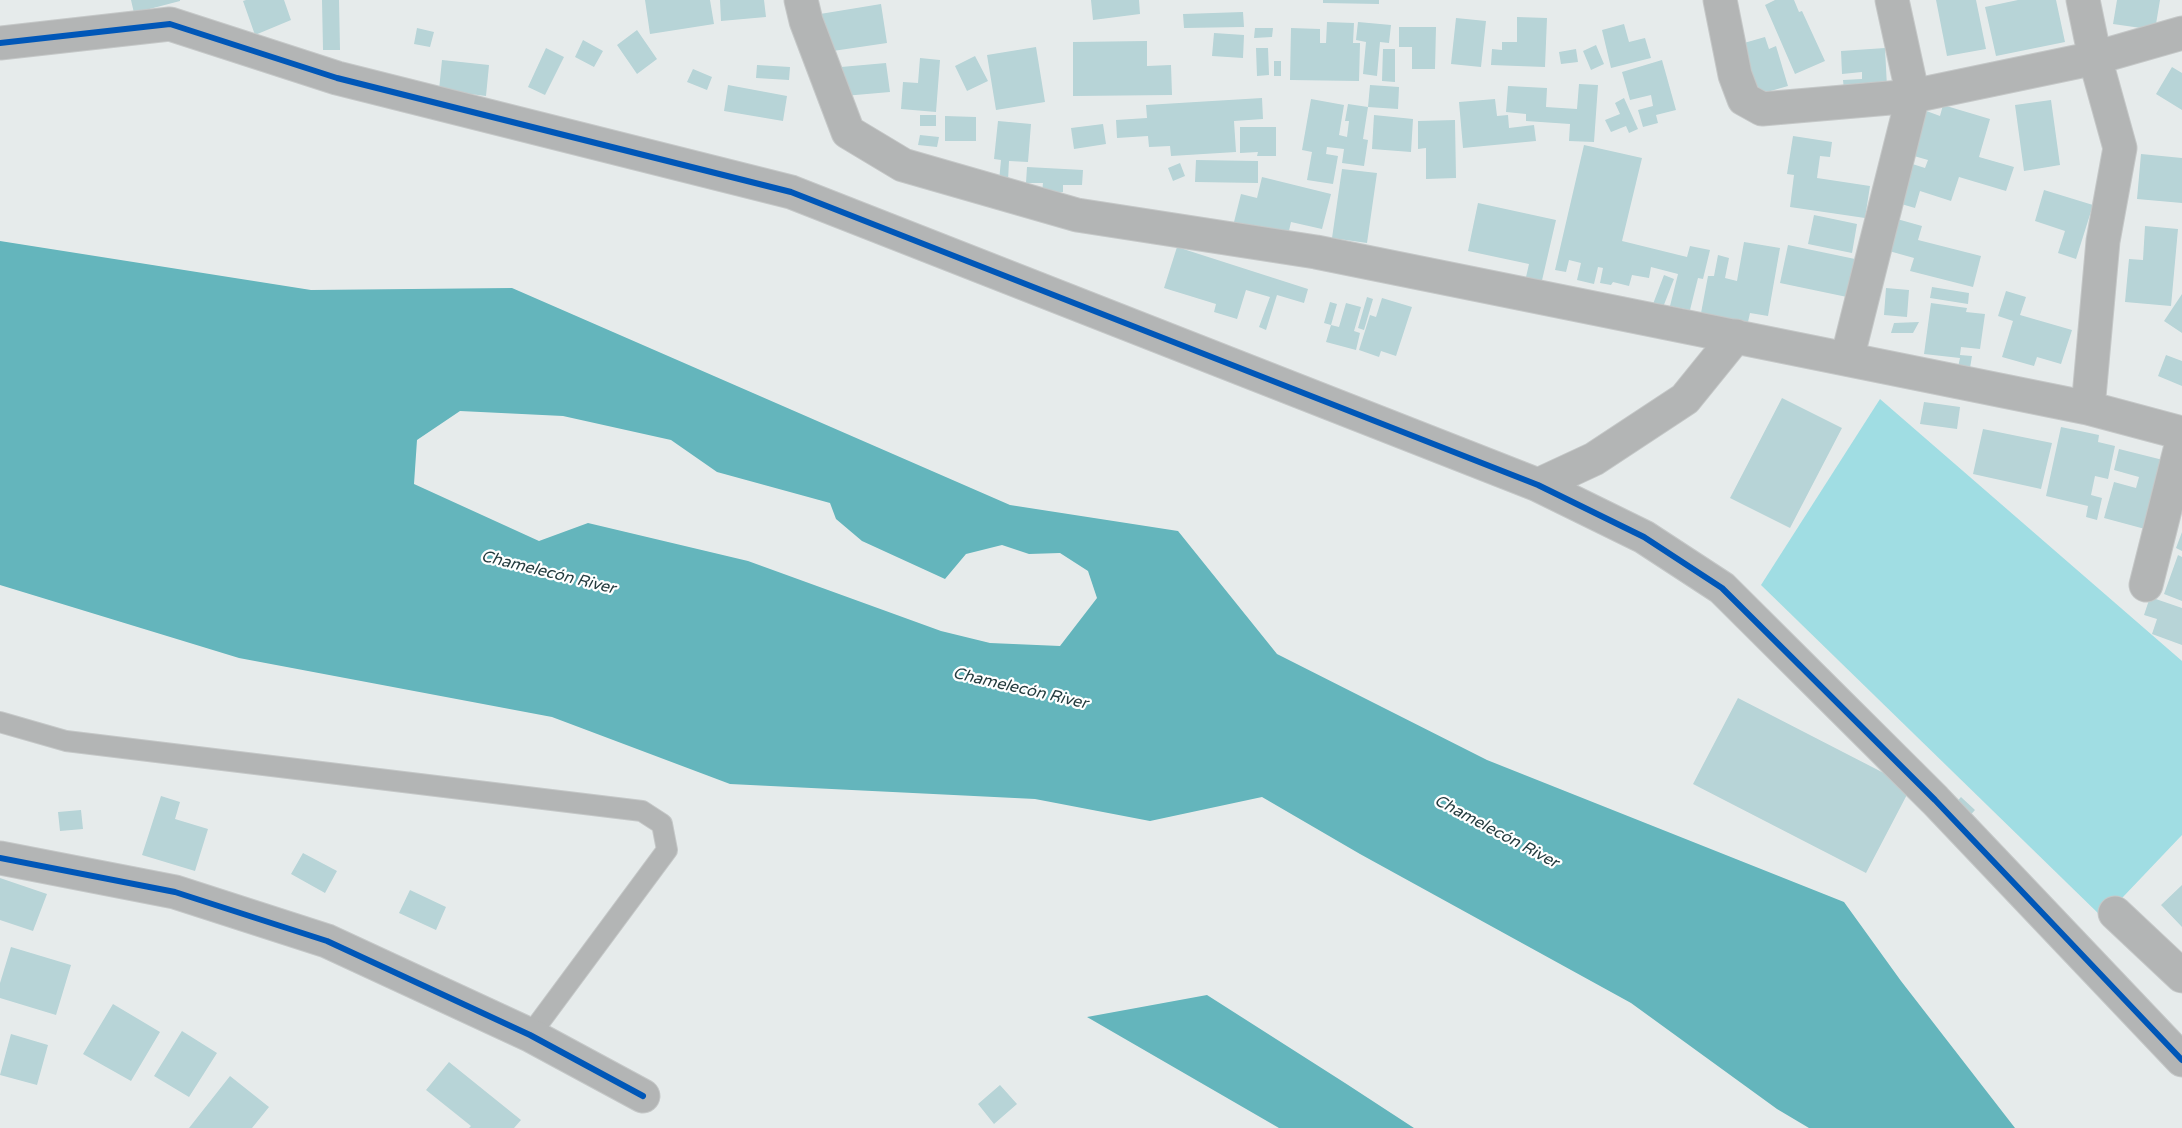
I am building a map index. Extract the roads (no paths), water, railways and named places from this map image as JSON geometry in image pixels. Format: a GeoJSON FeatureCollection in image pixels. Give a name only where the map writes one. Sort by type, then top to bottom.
{"type":"FeatureCollection","features":[{"type":"Feature","properties":{"kind":"street"},"geometry":{"type":"LineString","coordinates":[[801,0],[806,21],[848,132],[903,165],[1077,215],[1316,252],[2088,408],[2182,433]]}},
{"type":"Feature","properties":{"kind":"street"},"geometry":{"type":"LineString","coordinates":[[1720,0],[1735,75],[1744,99],[1762,109],[1913,96],[2095,58],[2182,33]]}},
{"type":"Feature","properties":{"kind":"street"},"geometry":{"type":"LineString","coordinates":[[1848,359],[1913,96],[1893,0]]}},
{"type":"Feature","properties":{"kind":"street"},"geometry":{"type":"LineString","coordinates":[[2083,0],[2095,58],[2120,148],[2103,241],[2088,408]]}},
{"type":"Feature","properties":{"kind":"street"},"geometry":{"type":"LineString","coordinates":[[0,43],[170,24],[337,78],[791,192],[1538,484],[1644,537],[1722,588],[1935,800],[2182,1060]]}},
{"type":"Feature","properties":{"kind":"street"},"geometry":{"type":"LineString","coordinates":[[1538,484],[1593,459],[1684,399],[1736,336]]}},
{"type":"Feature","properties":{"kind":"street"},"geometry":{"type":"LineString","coordinates":[[2146,585],[2182,442]]}},
{"type":"Feature","properties":{"kind":"street"},"geometry":{"type":"LineString","coordinates":[[0,858],[175,892],[327,941],[530,1035],[643,1096]]}},
{"type":"Feature","properties":{"kind":"street"},"geometry":{"type":"LineString","coordinates":[[2115,913],[2182,976]]}},
{"type":"Feature","properties":{"kind":"lane"},"geometry":{"type":"LineString","coordinates":[[0,722],[66,741],[642,811],[662,824],[667,850],[530,1035]]}},
{"type":"Feature","properties":{"kind":"water","name":"Chamelecón River"},"geometry":{"type":"Polygon","coordinates":[[[0,241],[311,290],[512,288],[1010,505],[1178,531],[1277,654],[1487,760],[1844,902],[1901,981],[2015,1128],[1809,1128],[1777,1109],[1631,1003],[1360,854],[1262,797],[1150,821],[1035,799],[730,784],[552,717],[239,658],[0,585],[0,241]],[[460,411],[417,440],[414,484],[539,541],[588,523],[748,561],[941,631],[990,643],[1060,646],[1097,598],[1088,571],[1060,553],[1029,554],[1002,545],[966,554],[945,579],[862,541],[836,519],[830,503],[717,472],[671,440],[563,416],[460,411]]]}},
{"type":"Feature","properties":{"kind":"water"},"geometry":{"type":"Polygon","coordinates":[[[1207,995],[1414,1128],[1279,1128],[1087,1017],[1207,995]]]}}]}
